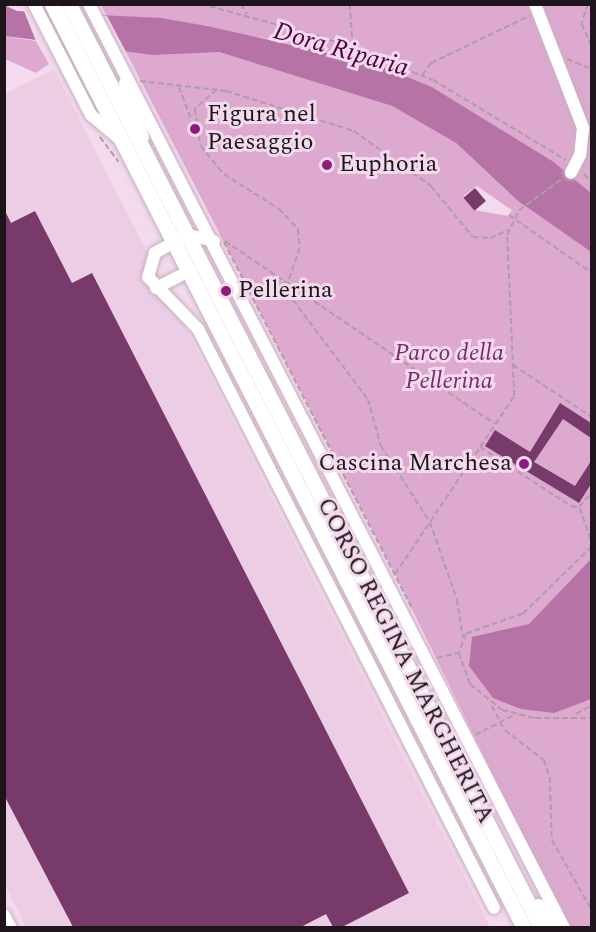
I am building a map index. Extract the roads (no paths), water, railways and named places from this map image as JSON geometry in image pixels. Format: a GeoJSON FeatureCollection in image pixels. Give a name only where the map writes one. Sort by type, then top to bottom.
{"type":"FeatureCollection","features":[{"type":"Feature","properties":{"kind":"main road","name":"CORSO REGINA MARGHERITA"},"geometry":{"type":"LineString","coordinates":[[52,4],[123,142],[181,239],[541,927]]}},
{"type":"Feature","properties":{"kind":"main road","name":"CORSO REGINA MARGHERITA"},"geometry":{"type":"LineString","coordinates":[[69,4],[155,172],[181,239],[190,271],[524,927]]}},
{"type":"Feature","properties":{"kind":"main road"},"geometry":{"type":"LineString","coordinates":[[520,885],[555,927]]}},
{"type":"Feature","properties":{"kind":"street","name":"CORSO REGINA MARGHERITA"},"geometry":{"type":"LineString","coordinates":[[34,4],[91,115],[123,142]]}},
{"type":"Feature","properties":{"kind":"street","name":"CORSO REGINA MARGHERITA"},"geometry":{"type":"LineString","coordinates":[[89,4],[218,241],[383,579],[564,927]]}},
{"type":"Feature","properties":{"kind":"street"},"geometry":{"type":"LineString","coordinates":[[537,8],[583,128],[573,170]]}},
{"type":"Feature","properties":{"kind":"street","name":"CORSO REGINA MARGHERITA"},"geometry":{"type":"LineString","coordinates":[[117,59],[155,172]]}},
{"type":"Feature","properties":{"kind":"street"},"geometry":{"type":"LineString","coordinates":[[218,241],[181,239],[156,253],[149,266],[147,277],[198,329],[494,908]]}},
{"type":"Feature","properties":{"kind":"street"},"geometry":{"type":"LineString","coordinates":[[156,288],[190,271]]}},
{"type":"Feature","properties":{"kind":"street"},"geometry":{"type":"LineString","coordinates":[[4,915],[11,927]]}},
{"type":"Feature","properties":{"kind":"place","name":"Figura nel Paesaggio"},"geometry":{"type":"Point","coordinates":[195,129]}},
{"type":"Feature","properties":{"kind":"place","name":"Euphoria"},"geometry":{"type":"Point","coordinates":[327,165]}},
{"type":"Feature","properties":{"kind":"place","name":"Pellerina"},"geometry":{"type":"Point","coordinates":[226,291]}},
{"type":"Feature","properties":{"kind":"place","name":"Cascina Marchesa"},"geometry":{"type":"Point","coordinates":[524,464]}},
{"type":"Feature","properties":{"kind":"water label","name":"Dora Riparia"},"geometry":{"type":"Point","coordinates":[341,50]}},
{"type":"Feature","properties":{"kind":"park label","name":"Parco della Pellerina"},"geometry":{"type":"Point","coordinates":[449,368]}}]}
